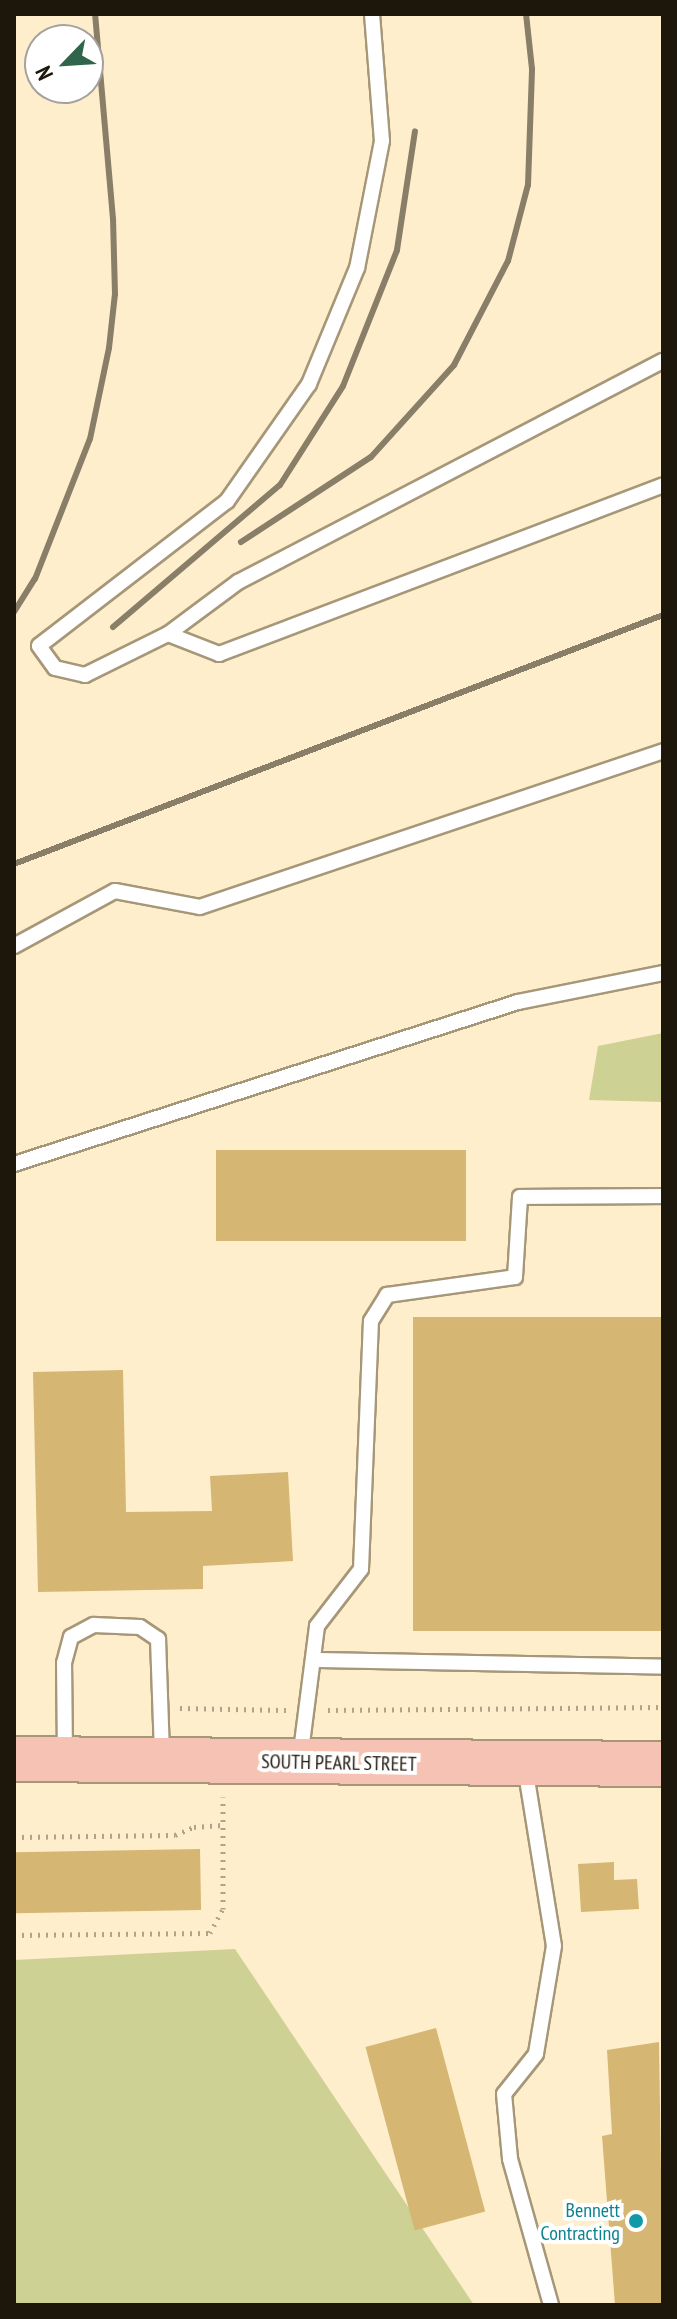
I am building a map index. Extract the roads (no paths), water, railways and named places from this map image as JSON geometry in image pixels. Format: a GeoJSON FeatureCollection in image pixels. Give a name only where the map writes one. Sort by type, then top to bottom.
{"type":"FeatureCollection","features":[{"type":"Feature","properties":{"kind":"main road","name":"SOUTH PEARL STREET"},"geometry":{"type":"LineString","coordinates":[[14,1759],[65,1744],[161,1761],[525,1766],[663,1764]]}},
{"type":"Feature","properties":{"kind":"lane"},"geometry":{"type":"LineString","coordinates":[[372,14],[382,141],[357,268],[309,384],[227,501],[39,646],[55,668],[85,675],[168,634],[238,582],[663,361]]}},
{"type":"Feature","properties":{"kind":"lane"},"geometry":{"type":"LineString","coordinates":[[168,634],[219,654],[663,485]]}},
{"type":"Feature","properties":{"kind":"lane"},"geometry":{"type":"LineString","coordinates":[[14,946],[115,891],[200,907],[663,751]]}},
{"type":"Feature","properties":{"kind":"lane"},"geometry":{"type":"LineString","coordinates":[[14,1164],[518,1002],[663,973]]}},
{"type":"Feature","properties":{"kind":"lane"},"geometry":{"type":"LineString","coordinates":[[300,1763],[317,1626],[361,1569],[371,1321],[387,1295],[515,1277],[520,1197],[663,1196]]}},
{"type":"Feature","properties":{"kind":"lane"},"geometry":{"type":"LineString","coordinates":[[65,1744],[64,1663],[71,1637],[94,1625],[140,1627],[158,1639],[161,1761]]}},
{"type":"Feature","properties":{"kind":"lane"},"geometry":{"type":"LineString","coordinates":[[313,1660],[663,1667]]}},
{"type":"Feature","properties":{"kind":"lane"},"geometry":{"type":"LineString","coordinates":[[525,1766],[554,1946],[536,2054],[504,2094],[510,2159],[551,2305]]}},
{"type":"Feature","properties":{"kind":"railway"},"geometry":{"type":"LineString","coordinates":[[14,612],[35,579],[90,439],[109,348],[115,294],[113,219],[95,14]]}},
{"type":"Feature","properties":{"kind":"railway"},"geometry":{"type":"LineString","coordinates":[[241,542],[371,457],[454,365],[508,261],[528,185],[532,69],[526,14]]}},
{"type":"Feature","properties":{"kind":"railway"},"geometry":{"type":"LineString","coordinates":[[113,627],[280,485],[343,386],[397,250],[415,131]]}},
{"type":"Feature","properties":{"kind":"railway"},"geometry":{"type":"LineString","coordinates":[[14,864],[663,615]]}},
{"type":"Feature","properties":{"kind":"place","name":"Bennett Contracting"},"geometry":{"type":"Point","coordinates":[636,2221]}}]}
